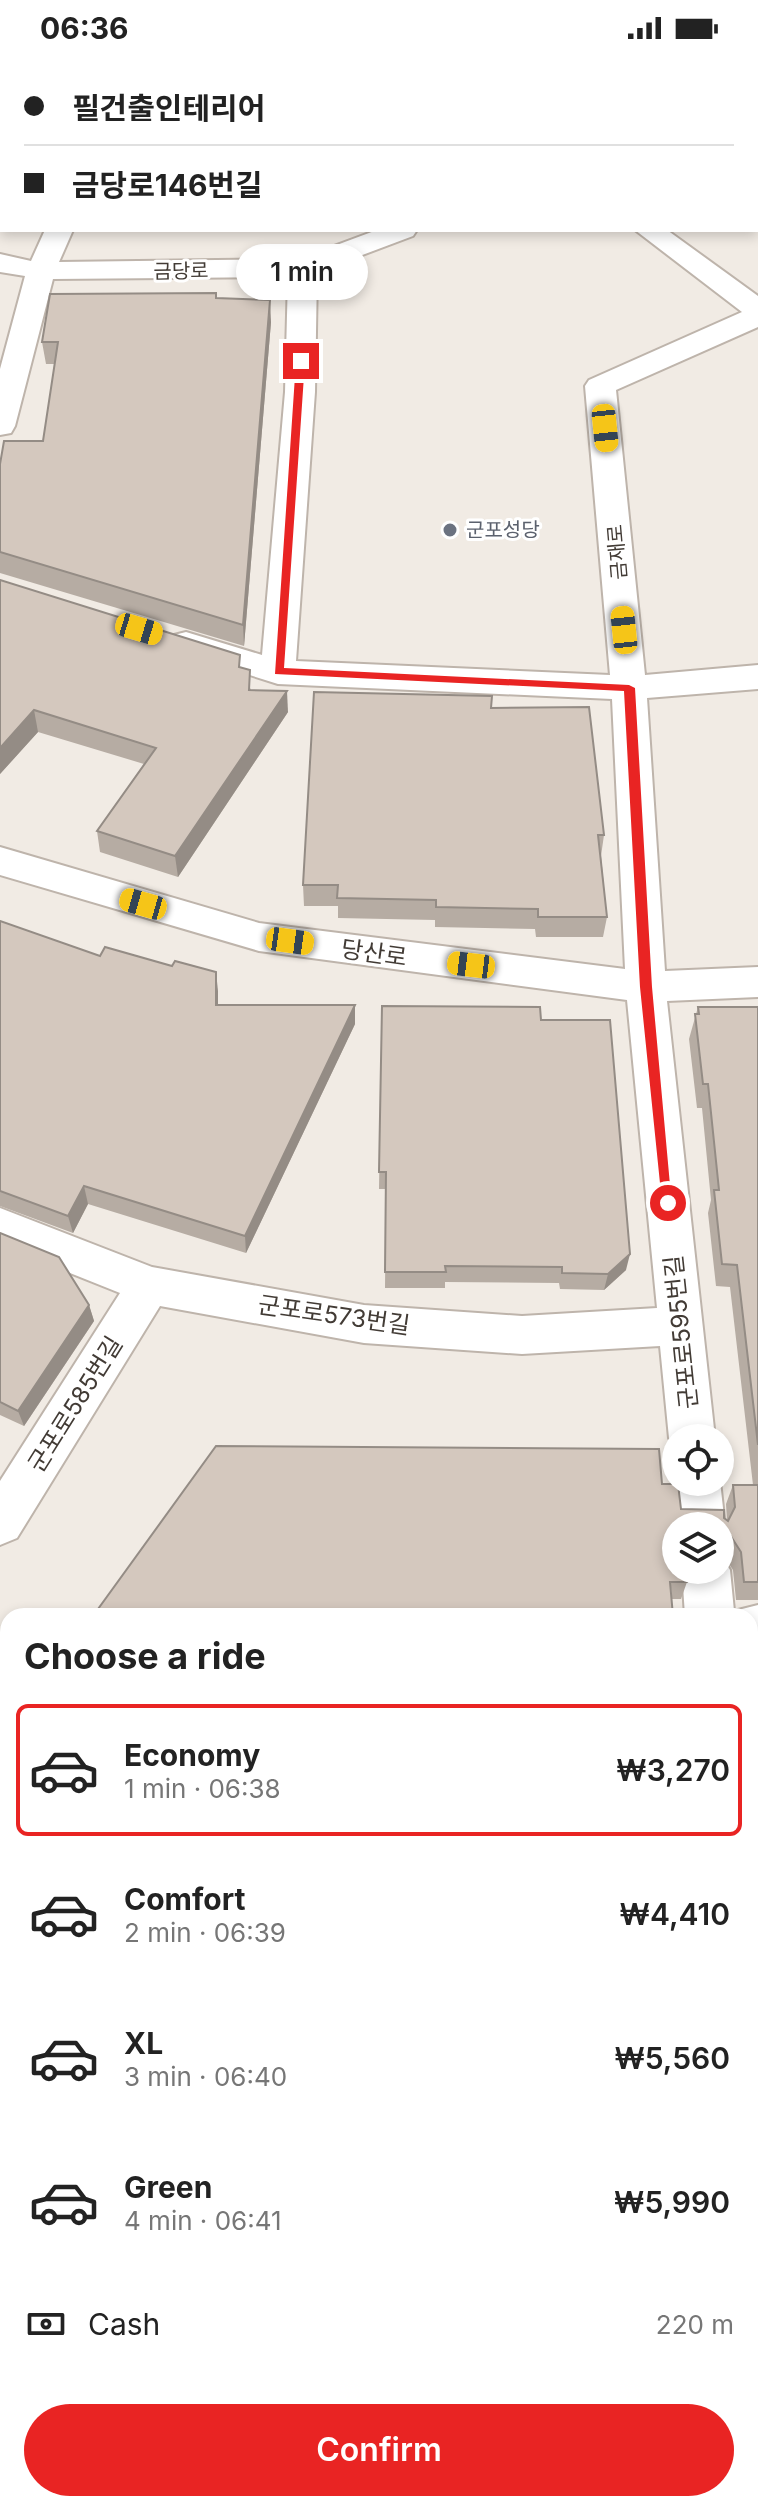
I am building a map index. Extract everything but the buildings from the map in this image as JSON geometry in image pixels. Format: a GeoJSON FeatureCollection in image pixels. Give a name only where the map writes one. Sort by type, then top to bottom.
{"type":"FeatureCollection","features":[{"type":"Feature","properties":{"kind":"street"},"geometry":{"type":"LineString","coordinates":[[0,426],[41,271],[58,232]]}},
{"type":"Feature","properties":{"kind":"street","name":"금당로"},"geometry":{"type":"LineString","coordinates":[[0,263],[41,271],[303,268],[398,232]]}},
{"type":"Feature","properties":{"kind":"street"},"geometry":{"type":"LineString","coordinates":[[652,232],[758,310]]}},
{"type":"Feature","properties":{"kind":"street"},"geometry":{"type":"LineString","coordinates":[[278,672],[300,392],[303,268]]}},
{"type":"Feature","properties":{"kind":"street","name":"금재로"},"geometry":{"type":"LineString","coordinates":[[646,987],[629,688],[600,386],[758,316]]}},
{"type":"Feature","properties":{"kind":"street"},"geometry":{"type":"LineString","coordinates":[[161,635],[278,672],[629,688],[758,677]]}},
{"type":"Feature","properties":{"kind":"street","name":"당산로"},"geometry":{"type":"LineString","coordinates":[[0,861],[259,937],[646,987],[758,982]]}},
{"type":"Feature","properties":{"kind":"street","name":"군포로595번길"},"geometry":{"type":"LineString","coordinates":[[646,987],[691,1424]]}},
{"type":"Feature","properties":{"kind":"street","name":"군포로573번길"},"geometry":{"type":"LineString","coordinates":[[0,1226],[149,1285],[364,1324],[522,1335],[681,1326]]}},
{"type":"Feature","properties":{"kind":"street","name":"군포로585번길"},"geometry":{"type":"LineString","coordinates":[[0,1523],[149,1285]]}},
{"type":"Feature","properties":{"kind":"street"},"geometry":{"type":"LineString","coordinates":[[707,1584],[709,1608]]}},
{"type":"Feature","properties":{"kind":"place","name":"군포성당"},"geometry":{"type":"Point","coordinates":[450,530]}},
{"type":"Feature","properties":{"kind":"route"},"geometry":{"type":"LineString","coordinates":[[301,361],[278,672],[629,688],[646,987],[668,1203]]}}]}
